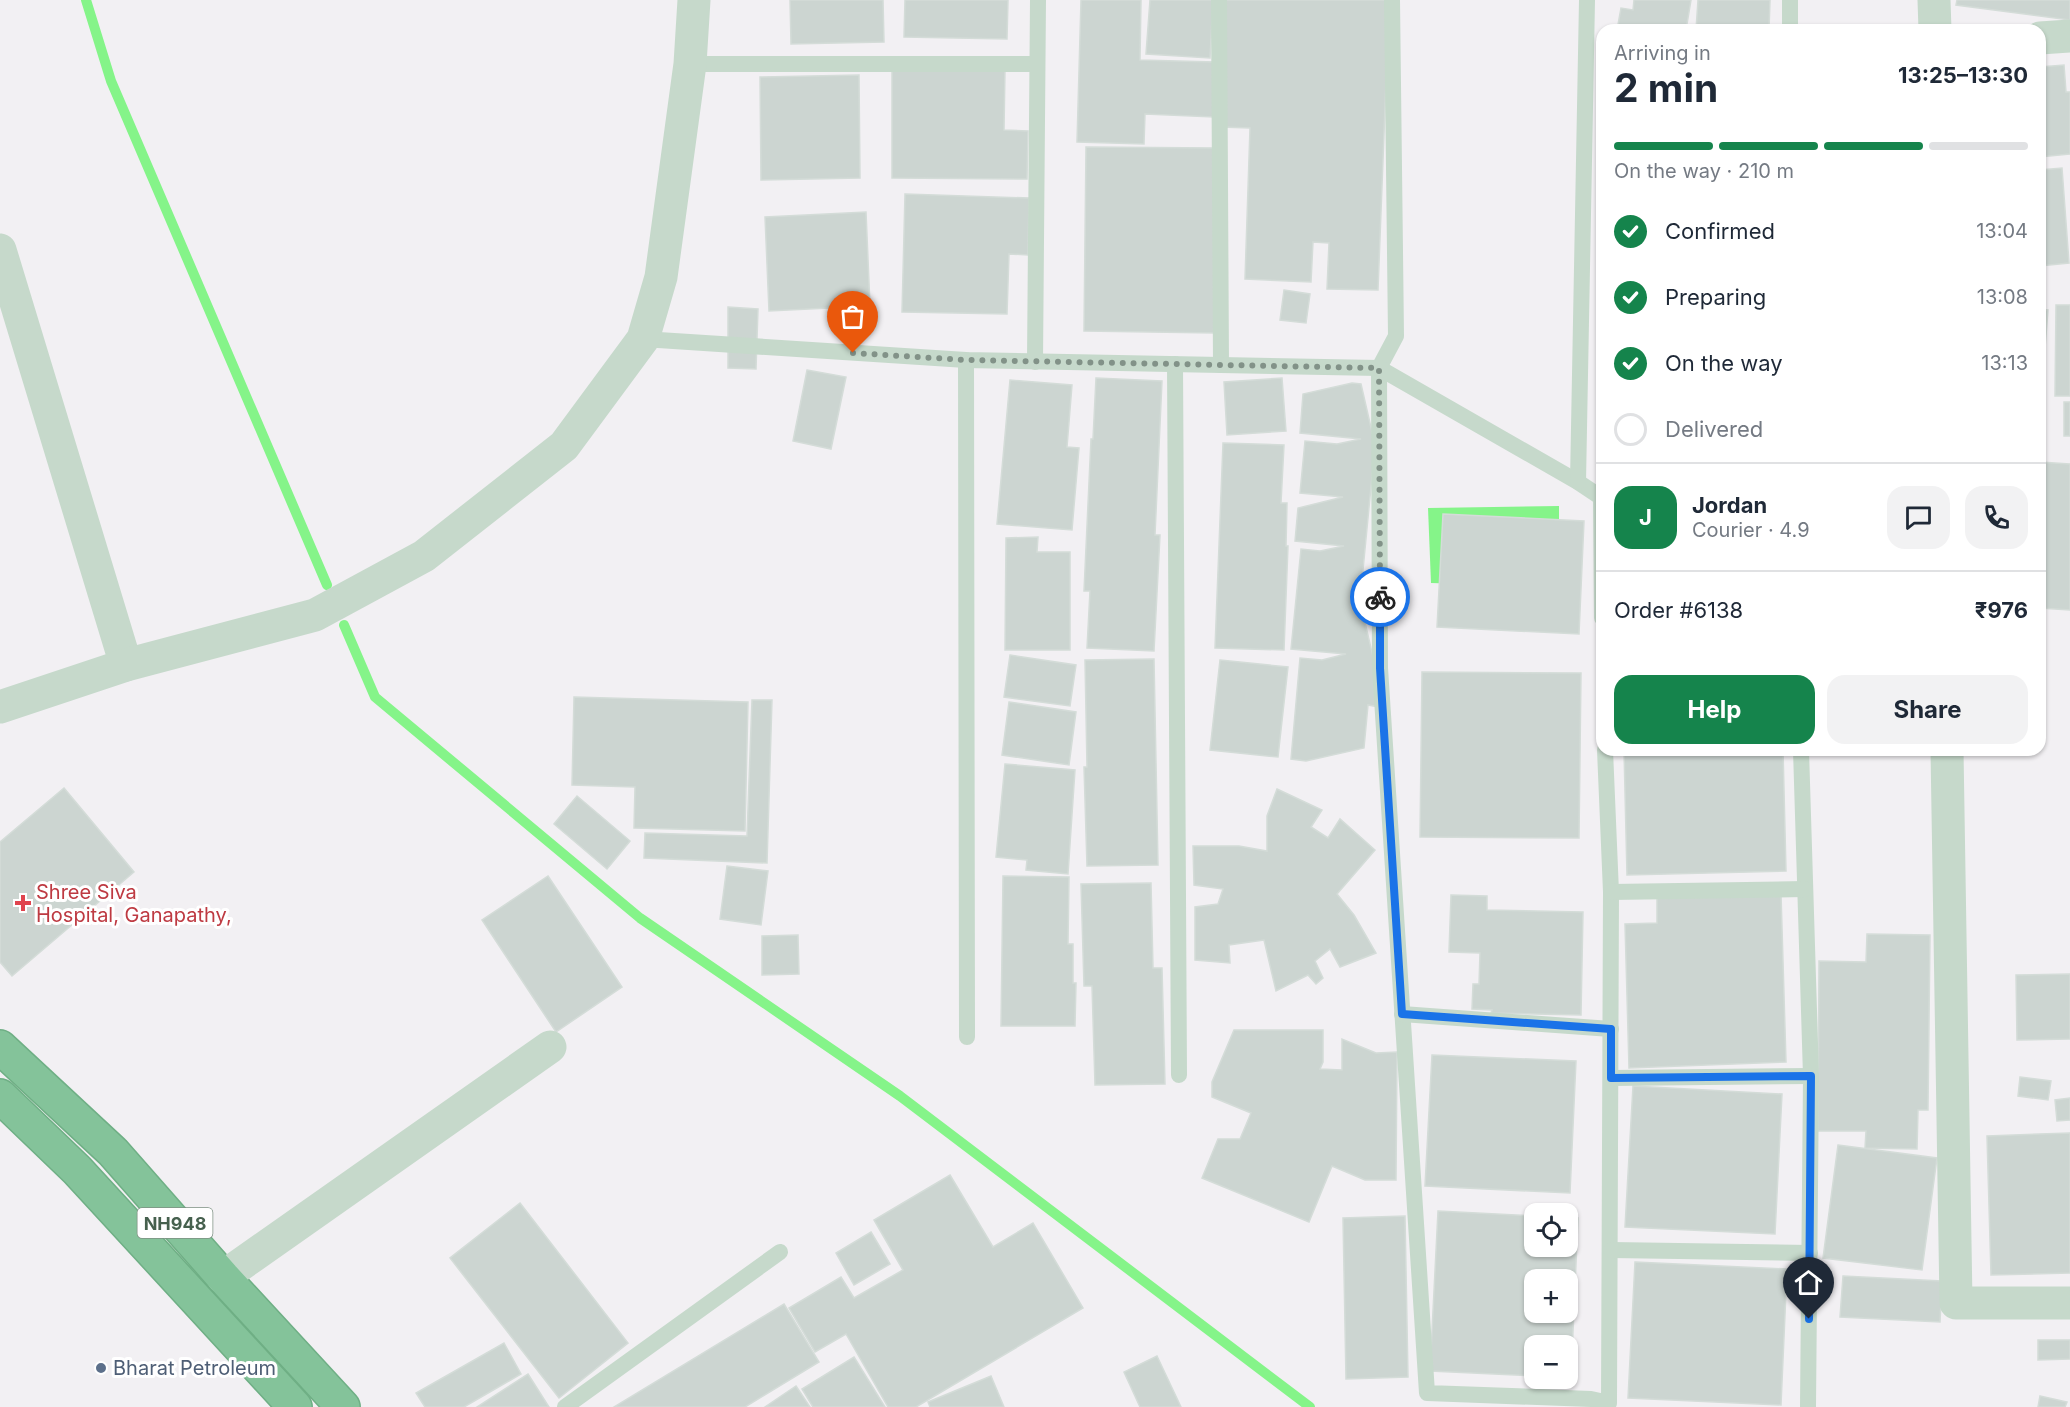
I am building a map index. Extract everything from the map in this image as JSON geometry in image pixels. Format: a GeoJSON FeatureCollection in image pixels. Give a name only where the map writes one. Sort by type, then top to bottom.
{"type":"FeatureCollection","features":[{"type":"Feature","properties":{"kind":"highway","name":"NH948"},"geometry":{"type":"LineString","coordinates":[[0,1047],[113,1152],[223,1277],[343,1407]]}},
{"type":"Feature","properties":{"kind":"highway","name":"NH948"},"geometry":{"type":"LineString","coordinates":[[0,1096],[77,1170],[295,1407]]}},
{"type":"Feature","properties":{"kind":"street"},"geometry":{"type":"LineString","coordinates":[[0,707],[126,665],[315,615],[424,556],[564,446],[643,339],[661,277],[690,64],[694,0]]}},
{"type":"Feature","properties":{"kind":"street"},"geometry":{"type":"LineString","coordinates":[[1934,0],[1935,24]]}},
{"type":"Feature","properties":{"kind":"street"},"geometry":{"type":"LineString","coordinates":[[2046,38],[2070,36]]}},
{"type":"Feature","properties":{"kind":"street"},"geometry":{"type":"LineString","coordinates":[[0,250],[126,665]]}},
{"type":"Feature","properties":{"kind":"street"},"geometry":{"type":"LineString","coordinates":[[1947,756],[1956,1304],[2070,1303]]}},
{"type":"Feature","properties":{"kind":"street"},"geometry":{"type":"LineString","coordinates":[[223,1277],[550,1047]]}},
{"type":"Feature","properties":{"kind":"lane"},"geometry":{"type":"LineString","coordinates":[[1035,362],[1038,0]]}},
{"type":"Feature","properties":{"kind":"lane"},"geometry":{"type":"LineString","coordinates":[[1219,0],[1221,365]]}},
{"type":"Feature","properties":{"kind":"lane"},"geometry":{"type":"LineString","coordinates":[[1392,0],[1396,336],[1379,368],[1380,668],[1426,1393],[1591,1399],[1615,1405],[1611,1250],[1611,892],[1605,756]]}},
{"type":"Feature","properties":{"kind":"lane"},"geometry":{"type":"LineString","coordinates":[[1578,482],[1587,0]]}},
{"type":"Feature","properties":{"kind":"lane"},"geometry":{"type":"LineString","coordinates":[[1790,0],[1790,24]]}},
{"type":"Feature","properties":{"kind":"lane"},"geometry":{"type":"LineString","coordinates":[[690,64],[1037,64]]}},
{"type":"Feature","properties":{"kind":"lane"},"geometry":{"type":"LineString","coordinates":[[643,339],[966,360],[1379,368],[1596,494]]}},
{"type":"Feature","properties":{"kind":"lane"},"geometry":{"type":"LineString","coordinates":[[966,360],[967,1037]]}},
{"type":"Feature","properties":{"kind":"lane"},"geometry":{"type":"LineString","coordinates":[[1175,364],[1179,1075]]}},
{"type":"Feature","properties":{"kind":"lane"},"geometry":{"type":"LineString","coordinates":[[1801,756],[1811,1076],[1808,1407]]}},
{"type":"Feature","properties":{"kind":"lane"},"geometry":{"type":"LineString","coordinates":[[1611,892],[1804,889]]}},
{"type":"Feature","properties":{"kind":"lane"},"geometry":{"type":"LineString","coordinates":[[1402,1014],[1611,1029]]}},
{"type":"Feature","properties":{"kind":"lane"},"geometry":{"type":"LineString","coordinates":[[1611,1078],[1811,1076]]}},
{"type":"Feature","properties":{"kind":"lane"},"geometry":{"type":"LineString","coordinates":[[1611,1250],[1810,1253]]}},
{"type":"Feature","properties":{"kind":"lane"},"geometry":{"type":"LineString","coordinates":[[565,1407],[780,1252]]}},
{"type":"Feature","properties":{"kind":"shaded area"},"geometry":{"type":"Polygon","coordinates":[[[1559,506],[1559,587],[1431,583],[1428,508],[1559,506]]]}},
{"type":"Feature","properties":{"kind":"building"},"geometry":{"type":"Polygon","coordinates":[[[790,0],[883,0],[884,42],[791,44],[790,0]]]}},
{"type":"Feature","properties":{"kind":"building"},"geometry":{"type":"Polygon","coordinates":[[[905,0],[1008,0],[1007,39],[904,37],[905,0]]]}},
{"type":"Feature","properties":{"kind":"building"},"geometry":{"type":"Polygon","coordinates":[[[1081,0],[1141,0],[1140,60],[1215,62],[1214,117],[1145,114],[1144,144],[1077,142],[1081,0]]]}},
{"type":"Feature","properties":{"kind":"building"},"geometry":{"type":"Polygon","coordinates":[[[1150,0],[1213,0],[1210,58],[1146,54],[1150,0]]]}},
{"type":"Feature","properties":{"kind":"building"},"geometry":{"type":"Polygon","coordinates":[[[1225,0],[1386,0],[1388,29],[1378,290],[1327,289],[1329,243],[1313,242],[1311,282],[1245,279],[1250,128],[1221,127],[1225,0]]]}},
{"type":"Feature","properties":{"kind":"building"},"geometry":{"type":"Polygon","coordinates":[[[1634,0],[1691,0],[1687,24],[1618,24],[1621,8],[1633,10],[1634,0]]]}},
{"type":"Feature","properties":{"kind":"building"},"geometry":{"type":"Polygon","coordinates":[[[1698,0],[1770,0],[1769,24],[1696,24],[1698,0]]]}},
{"type":"Feature","properties":{"kind":"building"},"geometry":{"type":"Polygon","coordinates":[[[1957,0],[2070,0],[2070,20],[1956,5],[1957,0]]]}},
{"type":"Feature","properties":{"kind":"building"},"geometry":{"type":"Polygon","coordinates":[[[2064,65],[2066,92],[2070,92],[2070,154],[2046,156],[2046,66],[2064,65]]]}},
{"type":"Feature","properties":{"kind":"building"},"geometry":{"type":"Polygon","coordinates":[[[892,68],[1005,69],[1004,130],[1028,131],[1027,179],[892,178],[892,68]]]}},
{"type":"Feature","properties":{"kind":"building"},"geometry":{"type":"Polygon","coordinates":[[[859,75],[860,178],[761,180],[760,77],[859,75]]]}},
{"type":"Feature","properties":{"kind":"building"},"geometry":{"type":"Polygon","coordinates":[[[1086,147],[1217,148],[1215,333],[1084,331],[1086,147]]]}},
{"type":"Feature","properties":{"kind":"building"},"geometry":{"type":"Polygon","coordinates":[[[2062,168],[2069,263],[2046,265],[2046,169],[2062,168]]]}},
{"type":"Feature","properties":{"kind":"building"},"geometry":{"type":"Polygon","coordinates":[[[905,194],[1029,198],[1028,255],[1009,254],[1007,314],[902,312],[905,194]]]}},
{"type":"Feature","properties":{"kind":"building"},"geometry":{"type":"Polygon","coordinates":[[[866,212],[870,306],[769,311],[765,217],[866,212]]]}},
{"type":"Feature","properties":{"kind":"building"},"geometry":{"type":"Polygon","coordinates":[[[1284,290],[1310,294],[1306,323],[1280,320],[1284,290]]]}},
{"type":"Feature","properties":{"kind":"building"},"geometry":{"type":"Polygon","coordinates":[[[2056,305],[2070,305],[2070,396],[2055,396],[2056,305]]]}},
{"type":"Feature","properties":{"kind":"building"},"geometry":{"type":"Polygon","coordinates":[[[728,307],[758,309],[756,369],[728,368],[728,307]]]}},
{"type":"Feature","properties":{"kind":"building"},"geometry":{"type":"Polygon","coordinates":[[[2046,310],[2048,310],[2046,335],[2046,310]]]}},
{"type":"Feature","properties":{"kind":"building"},"geometry":{"type":"Polygon","coordinates":[[[807,370],[846,377],[831,449],[793,441],[807,370]]]}},
{"type":"Feature","properties":{"kind":"building"},"geometry":{"type":"Polygon","coordinates":[[[1096,378],[1162,381],[1155,535],[1160,535],[1154,651],[1087,648],[1090,591],[1084,591],[1096,378]]]}},
{"type":"Feature","properties":{"kind":"building"},"geometry":{"type":"Polygon","coordinates":[[[1282,378],[1286,431],[1227,435],[1224,382],[1282,378]]]}},
{"type":"Feature","properties":{"kind":"building"},"geometry":{"type":"Polygon","coordinates":[[[1010,380],[1072,385],[1067,447],[1079,448],[1072,530],[997,524],[1010,380]]]}},
{"type":"Feature","properties":{"kind":"building"},"geometry":{"type":"Polygon","coordinates":[[[1352,383],[1361,384],[1375,445],[1360,601],[1381,691],[1379,707],[1368,705],[1364,748],[1306,761],[1291,759],[1300,658],[1322,660],[1346,654],[1291,649],[1301,549],[1320,551],[1344,546],[1295,541],[1298,508],[1343,497],[1300,493],[1305,441],[1337,444],[1361,439],[1300,433],[1303,394],[1352,383]]]}},
{"type":"Feature","properties":{"kind":"building"},"geometry":{"type":"Polygon","coordinates":[[[2064,402],[2070,402],[2070,436],[2064,436],[2064,402]]]}},
{"type":"Feature","properties":{"kind":"building"},"geometry":{"type":"Polygon","coordinates":[[[1223,443],[1284,445],[1281,503],[1287,503],[1286,546],[1288,546],[1284,650],[1215,648],[1223,443]]]}},
{"type":"Feature","properties":{"kind":"building"},"geometry":{"type":"Polygon","coordinates":[[[2046,462],[2070,464],[2070,610],[2046,608],[2046,462]]]}},
{"type":"Feature","properties":{"kind":"building"},"geometry":{"type":"Polygon","coordinates":[[[1443,514],[1584,521],[1579,634],[1437,627],[1443,514]]]}},
{"type":"Feature","properties":{"kind":"building"},"geometry":{"type":"Polygon","coordinates":[[[1038,537],[1037,552],[1070,552],[1070,650],[1005,650],[1006,538],[1038,537]]]}},
{"type":"Feature","properties":{"kind":"building"},"geometry":{"type":"Polygon","coordinates":[[[1010,655],[1076,665],[1070,706],[1004,697],[1010,655]]]}},
{"type":"Feature","properties":{"kind":"building"},"geometry":{"type":"Polygon","coordinates":[[[1154,659],[1158,865],[1087,866],[1084,767],[1087,767],[1085,660],[1154,659]]]}},
{"type":"Feature","properties":{"kind":"building"},"geometry":{"type":"Polygon","coordinates":[[[1220,660],[1288,667],[1278,757],[1210,750],[1220,660]]]}},
{"type":"Feature","properties":{"kind":"building"},"geometry":{"type":"Polygon","coordinates":[[[1422,672],[1581,673],[1579,838],[1420,837],[1422,672]]]}},
{"type":"Feature","properties":{"kind":"building"},"geometry":{"type":"Polygon","coordinates":[[[574,697],[748,702],[745,831],[634,828],[635,787],[572,785],[574,697]]]}},
{"type":"Feature","properties":{"kind":"building"},"geometry":{"type":"Polygon","coordinates":[[[752,700],[772,700],[767,863],[644,858],[645,833],[747,836],[752,700]]]}},
{"type":"Feature","properties":{"kind":"building"},"geometry":{"type":"Polygon","coordinates":[[[1009,702],[1076,712],[1069,765],[1002,755],[1009,702]]]}},
{"type":"Feature","properties":{"kind":"building"},"geometry":{"type":"Polygon","coordinates":[[[1624,756],[1783,756],[1786,871],[1627,875],[1624,756]]]}},
{"type":"Feature","properties":{"kind":"building"},"geometry":{"type":"Polygon","coordinates":[[[1005,764],[1075,770],[1068,874],[1026,870],[1027,860],[996,857],[1005,764]]]}},
{"type":"Feature","properties":{"kind":"building"},"geometry":{"type":"Polygon","coordinates":[[[64,788],[134,872],[12,976],[0,962],[0,842],[64,788]]]}},
{"type":"Feature","properties":{"kind":"building"},"geometry":{"type":"Polygon","coordinates":[[[1277,789],[1322,810],[1311,827],[1328,838],[1340,819],[1375,850],[1337,894],[1354,915],[1376,953],[1340,967],[1330,949],[1315,961],[1323,978],[1316,984],[1308,975],[1276,991],[1264,940],[1229,945],[1230,963],[1195,960],[1195,907],[1218,904],[1223,889],[1194,885],[1193,846],[1239,846],[1267,851],[1267,816],[1277,789]]]}},
{"type":"Feature","properties":{"kind":"building"},"geometry":{"type":"Polygon","coordinates":[[[577,796],[630,841],[607,869],[554,824],[577,796]]]}},
{"type":"Feature","properties":{"kind":"building"},"geometry":{"type":"Polygon","coordinates":[[[727,866],[768,871],[761,925],[720,919],[727,866]]]}},
{"type":"Feature","properties":{"kind":"building"},"geometry":{"type":"Polygon","coordinates":[[[548,876],[622,987],[556,1032],[482,920],[548,876]]]}},
{"type":"Feature","properties":{"kind":"building"},"geometry":{"type":"Polygon","coordinates":[[[1003,876],[1069,877],[1068,944],[1073,944],[1073,983],[1076,983],[1075,1026],[1001,1026],[1003,876]]]}},
{"type":"Feature","properties":{"kind":"building"},"geometry":{"type":"Polygon","coordinates":[[[1151,883],[1153,968],[1162,968],[1165,1084],[1095,1085],[1092,986],[1084,986],[1081,884],[1151,883]]]}},
{"type":"Feature","properties":{"kind":"building"},"geometry":{"type":"Polygon","coordinates":[[[1781,894],[1786,1062],[1629,1068],[1625,924],[1657,923],[1657,898],[1781,894]]]}},
{"type":"Feature","properties":{"kind":"building"},"geometry":{"type":"Polygon","coordinates":[[[1451,895],[1487,896],[1487,910],[1583,912],[1581,1015],[1491,1013],[1492,1010],[1472,1009],[1473,984],[1479,984],[1480,953],[1449,952],[1451,895]]]}},
{"type":"Feature","properties":{"kind":"building"},"geometry":{"type":"Polygon","coordinates":[[[1867,934],[1930,935],[1928,1110],[1918,1110],[1917,1149],[1865,1148],[1866,1131],[1818,1131],[1819,961],[1866,962],[1867,934]]]}},
{"type":"Feature","properties":{"kind":"building"},"geometry":{"type":"Polygon","coordinates":[[[798,935],[799,974],[762,975],[762,936],[798,935]]]}},
{"type":"Feature","properties":{"kind":"building"},"geometry":{"type":"Polygon","coordinates":[[[2070,974],[2070,1039],[2017,1040],[2016,975],[2070,974]]]}},
{"type":"Feature","properties":{"kind":"building"},"geometry":{"type":"Polygon","coordinates":[[[1234,1030],[1323,1030],[1323,1062],[1320,1069],[1342,1070],[1342,1039],[1376,1053],[1397,1052],[1396,1180],[1365,1180],[1332,1166],[1309,1222],[1202,1178],[1218,1139],[1240,1139],[1251,1113],[1212,1097],[1212,1082],[1234,1030]]]}},
{"type":"Feature","properties":{"kind":"building"},"geometry":{"type":"Polygon","coordinates":[[[1432,1055],[1576,1061],[1570,1193],[1425,1186],[1432,1055]]]}},
{"type":"Feature","properties":{"kind":"building"},"geometry":{"type":"Polygon","coordinates":[[[2020,1077],[2051,1081],[2048,1100],[2018,1096],[2020,1077]]]}},
{"type":"Feature","properties":{"kind":"building"},"geometry":{"type":"Polygon","coordinates":[[[1633,1086],[1782,1094],[1775,1234],[1625,1227],[1633,1086]]]}},
{"type":"Feature","properties":{"kind":"building"},"geometry":{"type":"Polygon","coordinates":[[[2070,1098],[2070,1120],[2057,1121],[2055,1100],[2070,1098]]]}},
{"type":"Feature","properties":{"kind":"building"},"geometry":{"type":"Polygon","coordinates":[[[2070,1133],[2070,1273],[1991,1275],[1987,1136],[2070,1133]]]}},
{"type":"Feature","properties":{"kind":"building"},"geometry":{"type":"Polygon","coordinates":[[[1838,1145],[1937,1158],[1922,1270],[1823,1258],[1838,1145]]]}},
{"type":"Feature","properties":{"kind":"building"},"geometry":{"type":"Polygon","coordinates":[[[950,1175],[993,1247],[1033,1223],[1083,1308],[916,1407],[888,1407],[846,1334],[815,1352],[789,1308],[841,1277],[854,1298],[903,1270],[874,1220],[950,1175]]]}},
{"type":"Feature","properties":{"kind":"building"},"geometry":{"type":"Polygon","coordinates":[[[520,1203],[628,1343],[559,1398],[450,1258],[520,1203]]]}},
{"type":"Feature","properties":{"kind":"building"},"geometry":{"type":"Polygon","coordinates":[[[1438,1211],[1524,1215],[1524,1257],[1576,1257],[1576,1269],[1524,1269],[1524,1323],[1573,1323],[1573,1335],[1524,1335],[1524,1376],[1430,1371],[1438,1211]]]}},
{"type":"Feature","properties":{"kind":"building"},"geometry":{"type":"Polygon","coordinates":[[[1405,1216],[1408,1377],[1346,1379],[1343,1218],[1405,1216]]]}},
{"type":"Feature","properties":{"kind":"building"},"geometry":{"type":"Polygon","coordinates":[[[871,1232],[890,1264],[854,1285],[836,1253],[871,1232]]]}},
{"type":"Feature","properties":{"kind":"building"},"geometry":{"type":"Polygon","coordinates":[[[1635,1262],[1787,1269],[1781,1405],[1628,1398],[1635,1262]]]}},
{"type":"Feature","properties":{"kind":"building"},"geometry":{"type":"Polygon","coordinates":[[[1843,1276],[1942,1281],[1940,1322],[1840,1317],[1843,1276]]]}},
{"type":"Feature","properties":{"kind":"building"},"geometry":{"type":"Polygon","coordinates":[[[784,1304],[819,1362],[745,1407],[614,1407],[784,1304]]]}},
{"type":"Feature","properties":{"kind":"building"},"geometry":{"type":"Polygon","coordinates":[[[2038,1340],[2070,1340],[2070,1359],[2038,1360],[2038,1340]]]}},
{"type":"Feature","properties":{"kind":"building"},"geometry":{"type":"Polygon","coordinates":[[[504,1343],[521,1374],[464,1407],[425,1407],[416,1393],[504,1343]]]}},
{"type":"Feature","properties":{"kind":"building"},"geometry":{"type":"Polygon","coordinates":[[[1157,1356],[1181,1407],[1140,1407],[1124,1372],[1157,1356]]]}},
{"type":"Feature","properties":{"kind":"building"},"geometry":{"type":"Polygon","coordinates":[[[854,1357],[885,1407],[813,1407],[802,1389],[854,1357]]]}},
{"type":"Feature","properties":{"kind":"building"},"geometry":{"type":"Polygon","coordinates":[[[528,1374],[549,1407],[477,1407],[528,1374]]]}},
{"type":"Feature","properties":{"kind":"building"},"geometry":{"type":"Polygon","coordinates":[[[991,1376],[1004,1407],[930,1407],[928,1402],[991,1376]]]}},
{"type":"Feature","properties":{"kind":"building"},"geometry":{"type":"Polygon","coordinates":[[[796,1386],[810,1407],[765,1407],[796,1386]]]}},
{"type":"Feature","properties":{"kind":"building"},"geometry":{"type":"Polygon","coordinates":[[[2040,1396],[2067,1402],[2065,1407],[2038,1407],[2040,1396]]]}},
{"type":"Feature","properties":{"kind":"waterway"},"geometry":{"type":"LineString","coordinates":[[86,0],[111,81],[327,585]]}},
{"type":"Feature","properties":{"kind":"waterway"},"geometry":{"type":"LineString","coordinates":[[344,625],[375,697],[640,918],[900,1096],[1310,1407]]}},
{"type":"Feature","properties":{"kind":"way so far"},"geometry":{"type":"LineString","coordinates":[[853,353],[966,360],[1379,368],[1380,597]]}},
{"type":"Feature","properties":{"kind":"place","name":"Shree Siva Hospital, Ganapathy,"},"geometry":{"type":"Point","coordinates":[23,903]}},
{"type":"Feature","properties":{"kind":"place","name":"Bharat Petroleum"},"geometry":{"type":"Point","coordinates":[101,1368]}},
{"type":"Feature","properties":{"kind":"route"},"geometry":{"type":"LineString","coordinates":[[1380,597],[1380,668],[1402,1014],[1611,1029],[1611,1078],[1811,1076],[1809,1319]]}}]}
